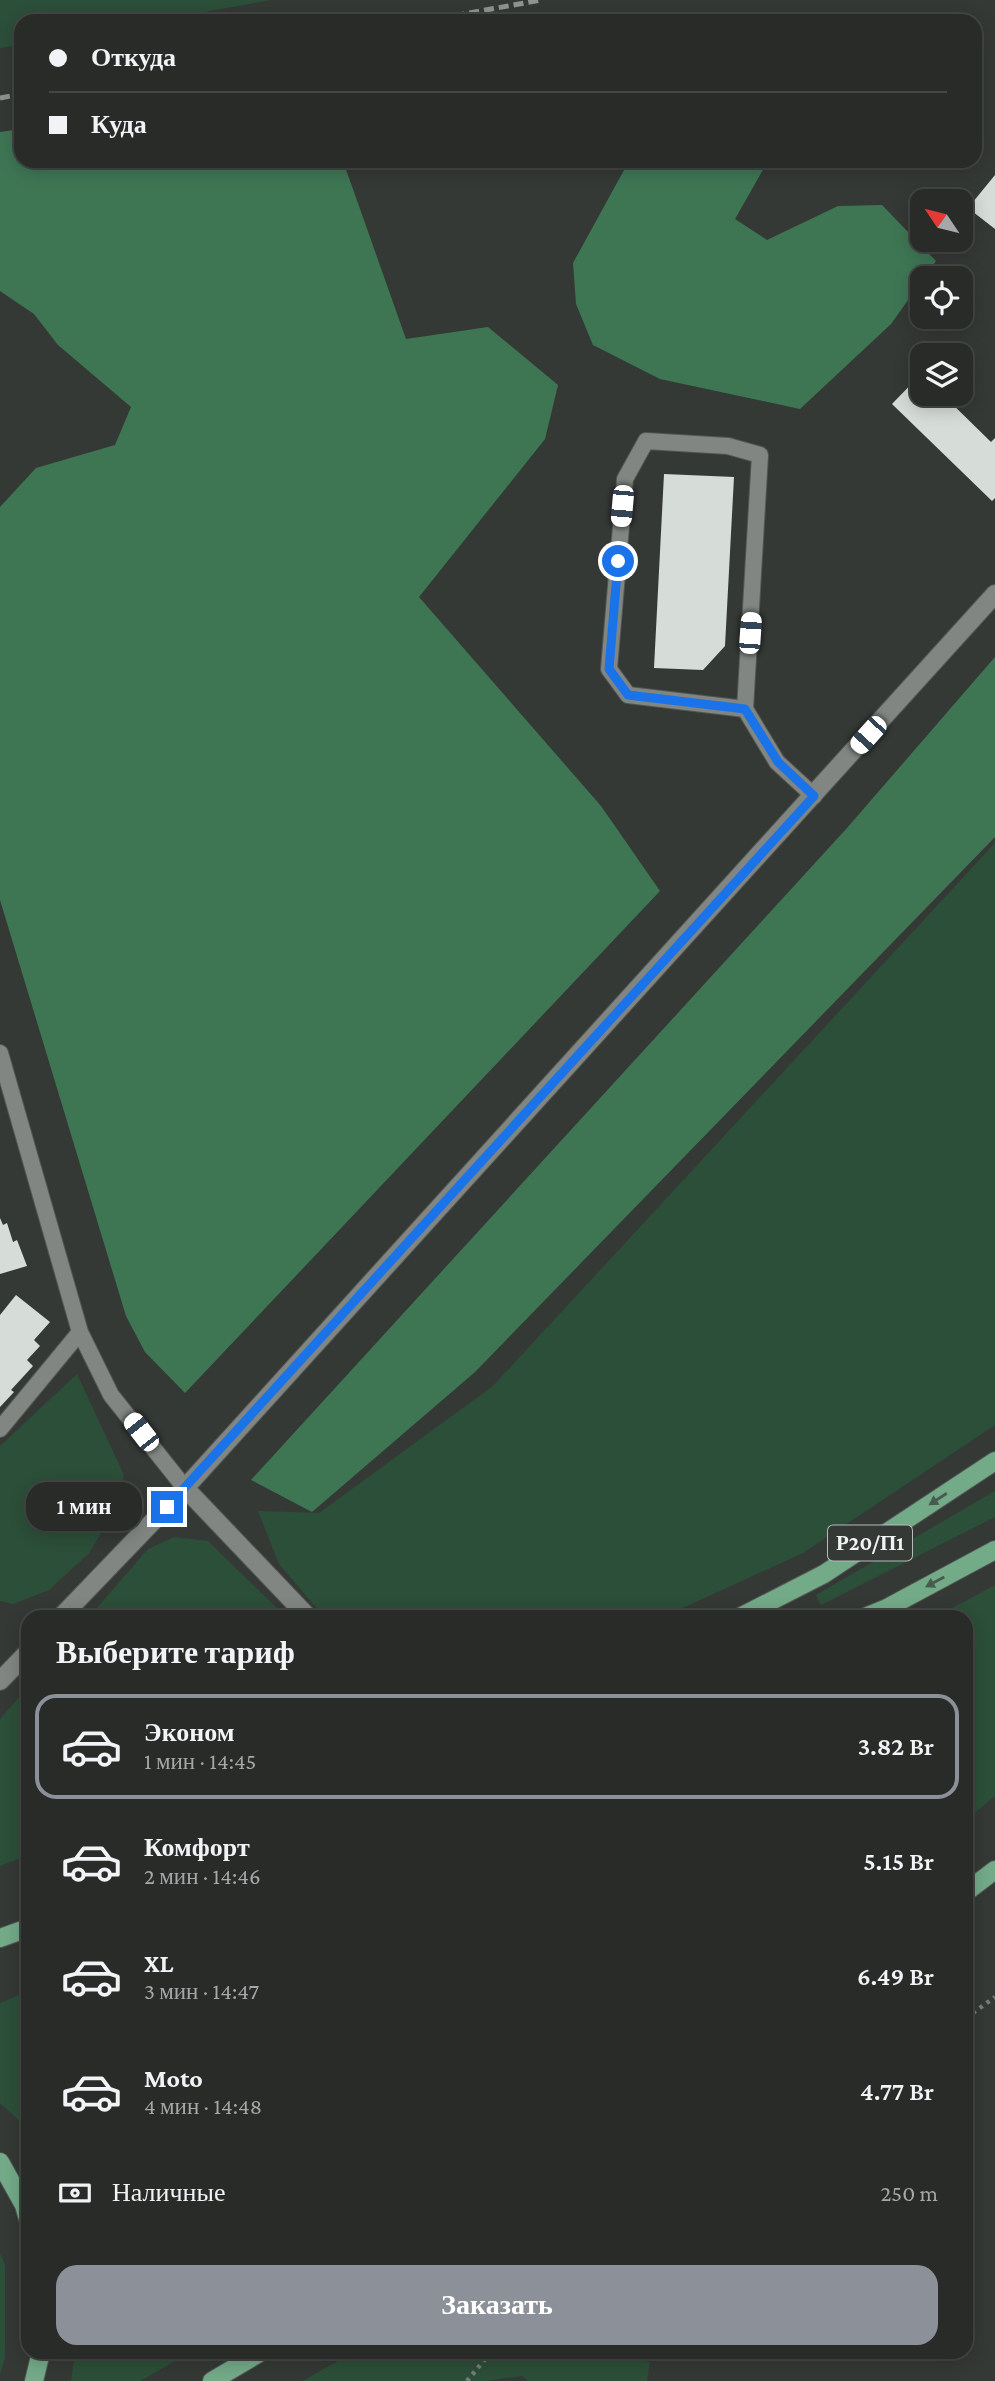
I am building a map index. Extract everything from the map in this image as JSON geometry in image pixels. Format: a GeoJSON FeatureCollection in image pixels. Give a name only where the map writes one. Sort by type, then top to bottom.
{"type":"FeatureCollection","features":[{"type":"Feature","properties":{"kind":"main road","name":"Р20/П1"},"geometry":{"type":"LineString","coordinates":[[754,1610],[824,1574],[995,1461]]}},
{"type":"Feature","properties":{"kind":"main road"},"geometry":{"type":"LineString","coordinates":[[882,1610],[995,1550]]}},
{"type":"Feature","properties":{"kind":"main road"},"geometry":{"type":"LineString","coordinates":[[973,1887],[995,1870]]}},
{"type":"Feature","properties":{"kind":"main road"},"geometry":{"type":"LineString","coordinates":[[0,1938],[21,1930]]}},
{"type":"Feature","properties":{"kind":"main road"},"geometry":{"type":"LineString","coordinates":[[0,2162],[21,2200]]}},
{"type":"Feature","properties":{"kind":"main road"},"geometry":{"type":"LineString","coordinates":[[34,2381],[39,2359]]}},
{"type":"Feature","properties":{"kind":"main road"},"geometry":{"type":"LineString","coordinates":[[212,2381],[249,2359]]}},
{"type":"Feature","properties":{"kind":"street"},"geometry":{"type":"LineString","coordinates":[[68,1610],[185,1488],[995,594]]}},
{"type":"Feature","properties":{"kind":"street"},"geometry":{"type":"LineString","coordinates":[[185,1488],[302,1610]]}},
{"type":"Feature","properties":{"kind":"street"},"geometry":{"type":"LineString","coordinates":[[0,1681],[21,1659]]}},
{"type":"Feature","properties":{"kind":"lane"},"geometry":{"type":"LineString","coordinates":[[745,709],[628,695],[609,669],[625,479],[646,440],[728,446],[761,455],[745,709],[778,762],[814,796]]}},
{"type":"Feature","properties":{"kind":"lane"},"geometry":{"type":"LineString","coordinates":[[0,1053],[80,1332],[111,1395],[185,1488]]}},
{"type":"Feature","properties":{"kind":"lane"},"geometry":{"type":"LineString","coordinates":[[0,1429],[80,1332]]}},
{"type":"Feature","properties":{"kind":"path"},"geometry":{"type":"LineString","coordinates":[[973,2013],[995,1997]]}},
{"type":"Feature","properties":{"kind":"path"},"geometry":{"type":"LineString","coordinates":[[467,2381],[485,2359]]}},
{"type":"Feature","properties":{"kind":"green space"},"geometry":{"type":"Polygon","coordinates":[[[0,0],[271,0],[193,14],[14,14],[14,46],[0,48],[0,0]]]}},
{"type":"Feature","properties":{"kind":"green space"},"geometry":{"type":"Polygon","coordinates":[[[14,130],[14,168],[345,168],[406,339],[488,327],[558,385],[545,439],[419,597],[601,806],[660,891],[185,1393],[145,1352],[126,1316],[0,900],[0,507],[36,468],[115,445],[131,407],[58,345],[34,314],[0,291],[0,132],[14,130]]]}},
{"type":"Feature","properties":{"kind":"green space"},"geometry":{"type":"Polygon","coordinates":[[[625,168],[764,168],[735,219],[767,240],[838,206],[882,205],[910,234],[910,252],[927,252],[936,261],[932,266],[910,266],[910,297],[891,324],[800,409],[660,379],[593,345],[576,304],[573,263],[625,168]]]}},
{"type":"Feature","properties":{"kind":"green space"},"geometry":{"type":"Polygon","coordinates":[[[995,657],[995,837],[475,1372],[312,1512],[251,1480],[847,828],[995,657]]]}},
{"type":"Feature","properties":{"kind":"green space"},"geometry":{"type":"Polygon","coordinates":[[[995,843],[995,1425],[803,1553],[678,1610],[318,1610],[279,1564],[258,1511],[319,1513],[493,1386],[995,843]]]}},
{"type":"Feature","properties":{"kind":"green space"},"geometry":{"type":"Polygon","coordinates":[[[77,1374],[124,1475],[117,1507],[89,1553],[49,1590],[13,1604],[0,1601],[0,1446],[77,1374]]]}},
{"type":"Feature","properties":{"kind":"green space"},"geometry":{"type":"Polygon","coordinates":[[[995,1491],[995,1517],[821,1605],[816,1595],[995,1491]]]}},
{"type":"Feature","properties":{"kind":"green space"},"geometry":{"type":"Polygon","coordinates":[[[174,1537],[208,1541],[279,1610],[95,1610],[148,1549],[174,1537]]]}},
{"type":"Feature","properties":{"kind":"green space"},"geometry":{"type":"Polygon","coordinates":[[[995,1585],[995,1796],[973,1814],[973,1610],[949,1610],[995,1585]]]}},
{"type":"Feature","properties":{"kind":"green space"},"geometry":{"type":"Polygon","coordinates":[[[21,1695],[21,1858],[0,1866],[0,1719],[21,1695]]]}},
{"type":"Feature","properties":{"kind":"green space"},"geometry":{"type":"Polygon","coordinates":[[[21,1994],[21,2122],[0,2103],[0,2003],[21,1994]]]}},
{"type":"Feature","properties":{"kind":"green space"},"geometry":{"type":"Polygon","coordinates":[[[0,2253],[5,2265],[5,2358],[0,2374],[0,2253]]]}},
{"type":"Feature","properties":{"kind":"green space"},"geometry":{"type":"Polygon","coordinates":[[[74,2359],[179,2359],[140,2381],[71,2381],[74,2359]]]}},
{"type":"Feature","properties":{"kind":"green space"},"geometry":{"type":"Polygon","coordinates":[[[341,2359],[629,2359],[650,2362],[647,2381],[528,2381],[522,2376],[485,2381],[303,2381],[341,2359]]]}},
{"type":"Feature","properties":{"kind":"building"},"geometry":{"type":"Polygon","coordinates":[[[995,175],[995,229],[973,212],[973,202],[995,175]]]}},
{"type":"Feature","properties":{"kind":"building"},"geometry":{"type":"Polygon","coordinates":[[[910,385],[910,406],[954,406],[991,442],[995,438],[995,498],[992,501],[892,404],[910,385]]]}},
{"type":"Feature","properties":{"kind":"building"},"geometry":{"type":"Polygon","coordinates":[[[664,474],[734,477],[725,646],[703,670],[654,668],[664,474]]]}},
{"type":"Feature","properties":{"kind":"building"},"geometry":{"type":"Polygon","coordinates":[[[0,1218],[3,1225],[7,1223],[13,1242],[17,1240],[27,1266],[0,1274],[0,1218]]]}},
{"type":"Feature","properties":{"kind":"building"},"geometry":{"type":"Polygon","coordinates":[[[16,1295],[50,1322],[34,1340],[40,1346],[27,1360],[33,1366],[0,1407],[0,1315],[16,1295]]]}},
{"type":"Feature","properties":{"kind":"railway"},"geometry":{"type":"LineString","coordinates":[[464,14],[541,0]]}},
{"type":"Feature","properties":{"kind":"railway"},"geometry":{"type":"LineString","coordinates":[[0,98],[14,95]]}},
{"type":"Feature","properties":{"kind":"route"},"geometry":{"type":"LineString","coordinates":[[167,1507],[814,796],[778,762],[745,709],[628,695],[609,669],[618,561]]}}]}
